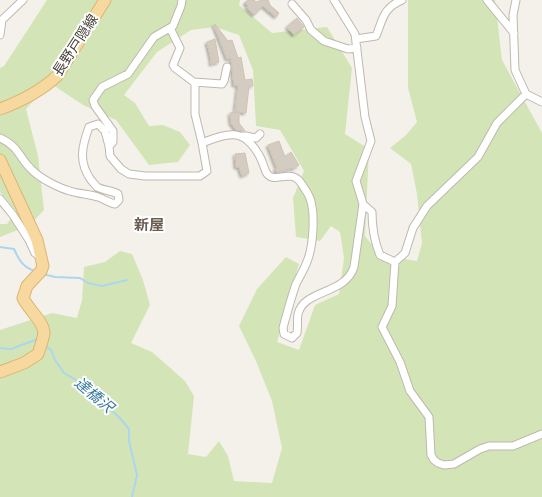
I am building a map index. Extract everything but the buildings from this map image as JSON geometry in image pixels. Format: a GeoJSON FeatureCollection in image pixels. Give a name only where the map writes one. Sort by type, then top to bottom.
{"type":"FeatureCollection","features":[{"type":"Feature","properties":{"kind":"main road","name":"長野戸隠線"},"geometry":{"type":"LineString","coordinates":[[0,110],[18,103],[57,76],[105,0]]}},
{"type":"Feature","properties":{"kind":"main road"},"geometry":{"type":"LineString","coordinates":[[0,160],[37,240],[43,266],[41,271],[27,286],[23,298],[26,305],[43,326],[44,331],[38,354],[24,363],[0,372]]}},
{"type":"Feature","properties":{"kind":"street"},"geometry":{"type":"LineString","coordinates":[[0,35],[2,20],[23,0]]}},
{"type":"Feature","properties":{"kind":"street"},"geometry":{"type":"LineString","coordinates":[[109,146],[113,142],[113,131],[94,106],[93,100],[102,87],[128,74],[154,37],[173,26],[182,6],[182,0]]}},
{"type":"Feature","properties":{"kind":"street"},"geometry":{"type":"LineString","coordinates":[[202,144],[223,135],[236,134],[242,137],[253,146],[260,156],[267,175],[273,178],[294,176],[300,181],[311,201],[313,220],[311,246],[308,260],[296,284],[283,328],[284,334],[292,338],[297,333],[298,314],[303,304],[316,295],[334,288],[346,281],[352,274],[363,204],[356,180],[371,142],[365,117],[355,34],[334,0]]}},
{"type":"Feature","properties":{"kind":"street"},"geometry":{"type":"LineString","coordinates":[[356,39],[376,36],[387,10],[393,4],[402,0]]}},
{"type":"Feature","properties":{"kind":"street"},"geometry":{"type":"LineString","coordinates":[[487,0],[514,33]]}},
{"type":"Feature","properties":{"kind":"street"},"geometry":{"type":"LineString","coordinates":[[516,0],[513,15],[515,70],[526,94],[542,102]]}},
{"type":"Feature","properties":{"kind":"street"},"geometry":{"type":"LineString","coordinates":[[289,2],[306,20],[311,30],[324,41],[348,49],[357,48]]}},
{"type":"Feature","properties":{"kind":"street"},"geometry":{"type":"LineString","coordinates":[[289,2],[295,13]]}},
{"type":"Feature","properties":{"kind":"street"},"geometry":{"type":"LineString","coordinates":[[170,28],[180,48],[173,65],[194,82],[222,84],[224,81],[226,67]]}},
{"type":"Feature","properties":{"kind":"street"},"geometry":{"type":"LineString","coordinates":[[0,138],[9,142],[18,150],[33,172],[54,185],[69,191],[99,197],[115,204],[119,200],[118,194],[105,191],[97,186],[87,173],[82,160],[83,148],[89,127],[98,124],[105,131],[110,156],[121,169],[129,174],[150,176],[200,176],[207,171],[195,114],[194,82]]}},
{"type":"Feature","properties":{"kind":"street"},"geometry":{"type":"LineString","coordinates":[[526,94],[497,124],[478,157],[427,206],[413,228],[405,254],[395,262],[392,306],[382,328],[400,362],[410,391],[429,417],[430,448],[434,460],[444,465],[454,464],[480,449],[490,446],[513,446],[542,434]]}},
{"type":"Feature","properties":{"kind":"street"},"geometry":{"type":"LineString","coordinates":[[242,137],[246,136],[256,138],[260,134]]}},
{"type":"Feature","properties":{"kind":"street"},"geometry":{"type":"LineString","coordinates":[[0,199],[29,240],[35,253],[40,258]]}},
{"type":"Feature","properties":{"kind":"street"},"geometry":{"type":"LineString","coordinates":[[363,204],[372,212],[375,243],[380,255],[395,262]]}},
{"type":"Feature","properties":{"kind":"green space"},"geometry":{"type":"Polygon","coordinates":[[[47,0],[240,0],[239,5],[272,33],[327,27],[352,68],[345,134],[369,149],[365,236],[380,255],[417,261],[422,243],[417,194],[411,164],[390,148],[406,135],[417,122],[408,88],[408,0],[495,0],[502,60],[542,133],[542,497],[0,497],[0,330],[52,313],[77,318],[82,300],[84,267],[105,262],[120,251],[132,254],[143,280],[150,305],[131,343],[152,352],[185,381],[194,396],[188,454],[206,457],[219,441],[228,456],[234,481],[272,483],[282,448],[272,401],[256,361],[239,326],[257,289],[286,257],[299,264],[277,342],[299,350],[315,305],[339,294],[344,258],[340,232],[331,226],[320,241],[296,237],[293,198],[304,171],[280,130],[256,126],[253,70],[239,35],[215,27],[191,30],[157,52],[124,95],[135,103],[149,126],[163,125],[180,132],[190,145],[178,162],[149,165],[116,120],[83,105],[50,83],[26,109],[38,156],[44,210],[30,225],[0,237],[0,224],[7,224],[16,211],[0,192],[0,68],[4,66],[47,0]]]}},
{"type":"Feature","properties":{"kind":"waterway"},"geometry":{"type":"LineString","coordinates":[[0,247],[14,249],[23,264],[32,270]]}},
{"type":"Feature","properties":{"kind":"waterway"},"geometry":{"type":"LineString","coordinates":[[43,274],[55,277],[80,278],[88,283],[102,286],[127,280]]}},
{"type":"Feature","properties":{"kind":"waterway","name":"達橋沢"},"geometry":{"type":"LineString","coordinates":[[0,348],[11,349],[35,340],[37,341]]}},
{"type":"Feature","properties":{"kind":"waterway","name":"達橋沢"},"geometry":{"type":"LineString","coordinates":[[45,345],[51,350],[55,360],[64,373],[88,387],[119,417],[129,429],[129,441],[137,475],[132,497]]}},
{"type":"Feature","properties":{"kind":"district","name":"新屋"},"geometry":{"type":"Point","coordinates":[149,225]}}]}
